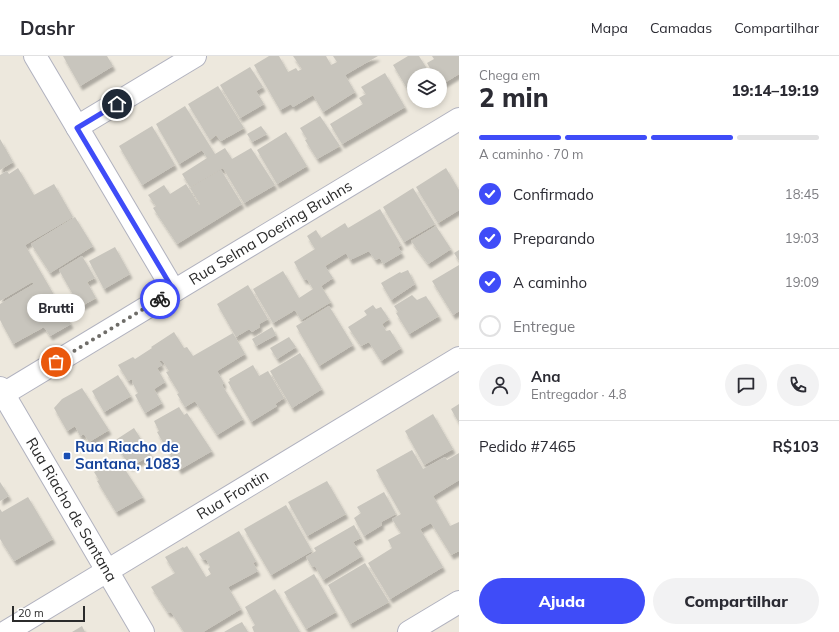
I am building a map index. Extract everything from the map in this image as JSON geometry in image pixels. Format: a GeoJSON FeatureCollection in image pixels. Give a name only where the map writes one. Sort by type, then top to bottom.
{"type":"FeatureCollection","features":[{"type":"Feature","properties":{"kind":"street"},"geometry":{"type":"LineString","coordinates":[[35,56],[174,291]]}},
{"type":"Feature","properties":{"kind":"street"},"geometry":{"type":"LineString","coordinates":[[77,128],[195,56]]}},
{"type":"Feature","properties":{"kind":"street","name":"Rua Selma Doering Bruhns"},"geometry":{"type":"LineString","coordinates":[[1,392],[174,291],[459,119]]}},
{"type":"Feature","properties":{"kind":"street","name":"Rua Frontin"},"geometry":{"type":"LineString","coordinates":[[6,632],[459,358]]}},
{"type":"Feature","properties":{"kind":"street","name":"Rua Riacho de Santana"},"geometry":{"type":"LineString","coordinates":[[1,392],[143,632]]}},
{"type":"Feature","properties":{"kind":"street"},"geometry":{"type":"LineString","coordinates":[[409,632],[459,602]]}},
{"type":"Feature","properties":{"kind":"building"},"geometry":{"type":"Polygon","coordinates":[[[63,56],[107,56],[113,66],[80,86],[63,56]]]}},
{"type":"Feature","properties":{"kind":"building"},"geometry":{"type":"Polygon","coordinates":[[[269,56],[279,56],[288,72],[296,68],[298,71],[302,69],[293,56],[326,56],[331,65],[337,62],[333,56],[378,56],[345,75],[355,92],[323,112],[313,95],[293,107],[291,104],[280,110],[254,65],[269,56]]]}},
{"type":"Feature","properties":{"kind":"building"},"geometry":{"type":"Polygon","coordinates":[[[408,56],[419,56],[427,68],[407,68],[407,88],[393,65],[408,56]]]}},
{"type":"Feature","properties":{"kind":"building"},"geometry":{"type":"Polygon","coordinates":[[[432,56],[459,56],[459,74],[447,81],[447,68],[430,68],[427,63],[434,59],[432,56]]]}},
{"type":"Feature","properties":{"kind":"building"},"geometry":{"type":"Polygon","coordinates":[[[250,67],[263,87],[256,91],[264,104],[240,118],[220,85],[250,67]]]}},
{"type":"Feature","properties":{"kind":"building"},"geometry":{"type":"Polygon","coordinates":[[[385,73],[405,107],[342,144],[330,124],[363,104],[359,98],[366,94],[361,87],[385,73]]]}},
{"type":"Feature","properties":{"kind":"building"},"geometry":{"type":"Polygon","coordinates":[[[218,86],[244,128],[221,141],[216,135],[210,140],[188,104],[218,86]]]}},
{"type":"Feature","properties":{"kind":"building"},"geometry":{"type":"Polygon","coordinates":[[[185,106],[215,154],[225,148],[232,159],[251,148],[275,185],[244,203],[223,168],[190,187],[182,174],[207,158],[202,150],[179,164],[156,124],[185,106]]]}},
{"type":"Feature","properties":{"kind":"building"},"geometry":{"type":"Polygon","coordinates":[[[320,116],[340,146],[317,159],[305,140],[307,139],[300,128],[320,116]]]}},
{"type":"Feature","properties":{"kind":"building"},"geometry":{"type":"Polygon","coordinates":[[[152,126],[175,165],[142,185],[119,146],[152,126]]]}},
{"type":"Feature","properties":{"kind":"building"},"geometry":{"type":"Polygon","coordinates":[[[261,126],[267,134],[252,142],[247,134],[261,126]]]}},
{"type":"Feature","properties":{"kind":"building"},"geometry":{"type":"Polygon","coordinates":[[[286,132],[307,166],[277,184],[257,150],[286,132]]]}},
{"type":"Feature","properties":{"kind":"building"},"geometry":{"type":"Polygon","coordinates":[[[0,139],[13,162],[0,170],[0,139]]]}},
{"type":"Feature","properties":{"kind":"building"},"geometry":{"type":"Polygon","coordinates":[[[18,168],[34,195],[54,184],[73,217],[25,245],[71,324],[50,336],[44,327],[13,344],[0,320],[0,304],[34,284],[32,282],[0,301],[0,175],[7,171],[9,174],[18,168]]]}},
{"type":"Feature","properties":{"kind":"building"},"geometry":{"type":"Polygon","coordinates":[[[446,168],[459,190],[459,210],[438,223],[416,187],[446,168]]]}},
{"type":"Feature","properties":{"kind":"building"},"geometry":{"type":"Polygon","coordinates":[[[221,170],[242,204],[177,244],[153,208],[156,206],[148,195],[164,185],[170,194],[186,184],[199,205],[200,204],[190,188],[221,170]]]}},
{"type":"Feature","properties":{"kind":"building"},"geometry":{"type":"Polygon","coordinates":[[[413,188],[435,224],[404,242],[383,207],[413,188]]]}},
{"type":"Feature","properties":{"kind":"building"},"geometry":{"type":"Polygon","coordinates":[[[380,209],[401,245],[398,247],[402,253],[383,264],[380,258],[375,260],[369,251],[350,260],[346,253],[325,266],[333,278],[321,286],[331,302],[301,320],[295,310],[273,323],[253,289],[283,271],[299,298],[313,289],[307,279],[304,280],[294,262],[315,249],[307,236],[316,230],[321,238],[345,223],[348,228],[380,209]]]}},
{"type":"Feature","properties":{"kind":"building"},"geometry":{"type":"Polygon","coordinates":[[[75,217],[93,246],[50,273],[31,244],[75,217]]]}},
{"type":"Feature","properties":{"kind":"building"},"geometry":{"type":"Polygon","coordinates":[[[436,226],[451,249],[428,264],[411,241],[436,226]]]}},
{"type":"Feature","properties":{"kind":"building"},"geometry":{"type":"Polygon","coordinates":[[[115,247],[130,274],[104,289],[89,261],[115,247]]]}},
{"type":"Feature","properties":{"kind":"building"},"geometry":{"type":"Polygon","coordinates":[[[459,250],[459,261],[454,253],[459,250]]]}},
{"type":"Feature","properties":{"kind":"building"},"geometry":{"type":"Polygon","coordinates":[[[82,256],[95,278],[87,282],[96,298],[80,307],[59,270],[82,256]]]}},
{"type":"Feature","properties":{"kind":"building"},"geometry":{"type":"Polygon","coordinates":[[[459,265],[459,311],[453,315],[432,281],[459,265]]]}},
{"type":"Feature","properties":{"kind":"building"},"geometry":{"type":"Polygon","coordinates":[[[408,270],[415,284],[391,300],[381,283],[400,272],[401,273],[408,270]]]}},
{"type":"Feature","properties":{"kind":"building"},"geometry":{"type":"Polygon","coordinates":[[[248,285],[268,319],[259,324],[260,327],[252,332],[249,329],[236,337],[217,304],[248,285]]]}},
{"type":"Feature","properties":{"kind":"building"},"geometry":{"type":"Polygon","coordinates":[[[412,295],[417,300],[426,296],[439,316],[409,334],[396,313],[398,312],[394,306],[412,295]]]}},
{"type":"Feature","properties":{"kind":"building"},"geometry":{"type":"Polygon","coordinates":[[[373,305],[376,309],[381,307],[389,319],[382,324],[386,331],[390,330],[401,348],[381,361],[369,342],[361,346],[348,327],[367,315],[364,311],[373,305]]]}},
{"type":"Feature","properties":{"kind":"building"},"geometry":{"type":"Polygon","coordinates":[[[329,306],[353,345],[319,366],[296,326],[329,306]]]}},
{"type":"Feature","properties":{"kind":"building"},"geometry":{"type":"Polygon","coordinates":[[[272,327],[276,335],[256,346],[252,339],[272,327]]]}},
{"type":"Feature","properties":{"kind":"building"},"geometry":{"type":"Polygon","coordinates":[[[174,332],[184,348],[187,347],[193,356],[233,333],[245,354],[217,371],[224,383],[222,385],[243,419],[217,435],[195,401],[185,407],[177,394],[179,393],[166,372],[169,371],[162,360],[159,361],[162,365],[157,368],[165,382],[154,389],[162,403],[145,413],[135,395],[138,393],[132,379],[128,381],[118,365],[133,357],[135,359],[174,332]]]}},
{"type":"Feature","properties":{"kind":"building"},"geometry":{"type":"Polygon","coordinates":[[[289,337],[296,347],[277,359],[270,348],[289,337]]]}},
{"type":"Feature","properties":{"kind":"building"},"geometry":{"type":"Polygon","coordinates":[[[300,353],[322,389],[292,408],[270,371],[300,353]]]}},
{"type":"Feature","properties":{"kind":"building"},"geometry":{"type":"Polygon","coordinates":[[[253,365],[259,376],[268,371],[284,398],[275,404],[277,406],[251,422],[228,382],[230,381],[229,379],[253,365]]]}},
{"type":"Feature","properties":{"kind":"building"},"geometry":{"type":"Polygon","coordinates":[[[118,375],[131,396],[104,412],[92,391],[118,375]]]}},
{"type":"Feature","properties":{"kind":"building"},"geometry":{"type":"Polygon","coordinates":[[[82,388],[109,430],[89,442],[84,434],[80,436],[75,426],[67,431],[54,408],[62,399],[82,388]]]}},
{"type":"Feature","properties":{"kind":"building"},"geometry":{"type":"Polygon","coordinates":[[[459,404],[459,423],[451,409],[459,404]]]}},
{"type":"Feature","properties":{"kind":"building"},"geometry":{"type":"Polygon","coordinates":[[[179,407],[184,415],[187,413],[212,451],[179,470],[157,432],[159,431],[154,421],[179,407]]]}},
{"type":"Feature","properties":{"kind":"building"},"geometry":{"type":"Polygon","coordinates":[[[433,414],[453,449],[424,465],[405,431],[433,414]]]}},
{"type":"Feature","properties":{"kind":"building"},"geometry":{"type":"Polygon","coordinates":[[[134,428],[151,455],[130,467],[114,441],[134,428]]]}},
{"type":"Feature","properties":{"kind":"building"},"geometry":{"type":"Polygon","coordinates":[[[412,450],[423,469],[445,457],[447,460],[459,453],[459,480],[433,496],[450,526],[459,522],[459,551],[451,555],[431,523],[420,529],[443,567],[390,599],[368,563],[392,548],[388,540],[401,533],[392,519],[401,514],[376,470],[412,450]]]}},
{"type":"Feature","properties":{"kind":"building"},"geometry":{"type":"Polygon","coordinates":[[[116,460],[120,467],[122,465],[143,497],[116,512],[97,481],[99,480],[94,472],[116,460]]]}},
{"type":"Feature","properties":{"kind":"building"},"geometry":{"type":"Polygon","coordinates":[[[327,481],[346,514],[307,536],[288,502],[327,481]]]}},
{"type":"Feature","properties":{"kind":"building"},"geometry":{"type":"Polygon","coordinates":[[[0,482],[9,496],[0,501],[0,482]]]}},
{"type":"Feature","properties":{"kind":"building"},"geometry":{"type":"Polygon","coordinates":[[[384,492],[396,514],[381,522],[382,525],[364,536],[354,518],[361,513],[357,507],[384,492]]]}},
{"type":"Feature","properties":{"kind":"building"},"geometry":{"type":"Polygon","coordinates":[[[28,497],[53,539],[14,561],[0,539],[0,509],[2,512],[28,497]]]}},
{"type":"Feature","properties":{"kind":"building"},"geometry":{"type":"Polygon","coordinates":[[[286,505],[312,551],[271,575],[244,529],[286,505]]]}},
{"type":"Feature","properties":{"kind":"building"},"geometry":{"type":"Polygon","coordinates":[[[354,525],[361,538],[353,542],[362,556],[323,580],[315,566],[312,567],[306,557],[316,551],[314,548],[354,525]]]}},
{"type":"Feature","properties":{"kind":"building"},"geometry":{"type":"Polygon","coordinates":[[[239,531],[256,561],[253,563],[258,571],[228,587],[241,609],[203,632],[184,632],[171,612],[168,613],[151,587],[175,573],[165,557],[187,546],[206,577],[211,574],[208,569],[210,567],[206,559],[203,560],[199,554],[239,531]]]}},
{"type":"Feature","properties":{"kind":"building"},"geometry":{"type":"Polygon","coordinates":[[[365,563],[389,602],[350,624],[328,585],[365,563]]]}},
{"type":"Feature","properties":{"kind":"building"},"geometry":{"type":"Polygon","coordinates":[[[314,574],[336,612],[306,629],[284,592],[314,574]]]}},
{"type":"Feature","properties":{"kind":"building"},"geometry":{"type":"Polygon","coordinates":[[[275,589],[300,632],[254,632],[252,627],[255,625],[245,607],[275,589]]]}},
{"type":"Feature","properties":{"kind":"building"},"geometry":{"type":"Polygon","coordinates":[[[242,622],[248,632],[224,632],[236,625],[242,622]]]}},
{"type":"Feature","properties":{"kind":"building"},"geometry":{"type":"Polygon","coordinates":[[[82,626],[85,632],[72,632],[82,626]]]}},
{"type":"Feature","properties":{"kind":"way so far"},"geometry":{"type":"LineString","coordinates":[[56,362],[160,299]]}},
{"type":"Feature","properties":{"kind":"place","name":"Brutti"},"geometry":{"type":"Point","coordinates":[56,362]}},
{"type":"Feature","properties":{"kind":"place","name":"Rua Riacho de Santana, 1083"},"geometry":{"type":"Point","coordinates":[67,456]}},
{"type":"Feature","properties":{"kind":"route"},"geometry":{"type":"LineString","coordinates":[[117,104],[77,128],[174,291],[160,299]]}}]}
